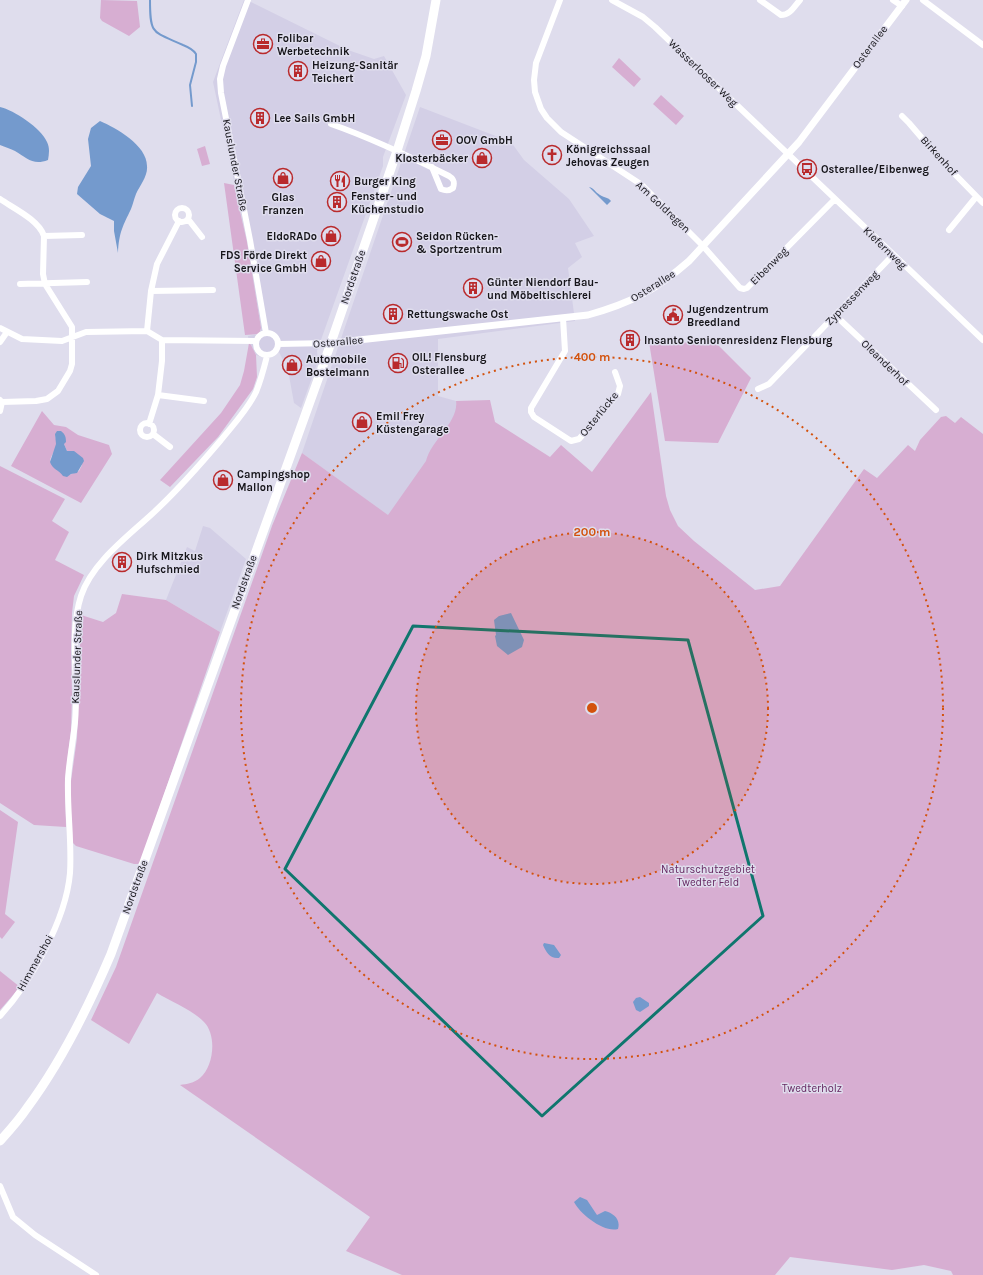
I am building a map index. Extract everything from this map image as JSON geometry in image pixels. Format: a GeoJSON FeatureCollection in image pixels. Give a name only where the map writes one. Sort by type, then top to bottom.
{"type":"FeatureCollection","features":[{"type":"Feature","properties":{"kind":"main road","name":"Nordstraße"},"geometry":{"type":"LineString","coordinates":[[0,1142],[27,1109],[72,1038],[94,995],[111,954],[330,343],[397,151],[426,56],[436,0]]}},
{"type":"Feature","properties":{"kind":"street","name":"Kauslunder Straße"},"geometry":{"type":"LineString","coordinates":[[248,0],[223,66],[220,79],[221,93],[250,240],[266,333]]}},
{"type":"Feature","properties":{"kind":"street","name":"Am Goldregen"},"geometry":{"type":"LineString","coordinates":[[560,0],[536,63],[534,80],[535,92],[541,108],[547,118],[561,132],[642,185],[704,246]]}},
{"type":"Feature","properties":{"kind":"street","name":"Wasserlooser Weg"},"geometry":{"type":"LineString","coordinates":[[612,0],[643,17],[655,27],[788,154]]}},
{"type":"Feature","properties":{"kind":"street"},"geometry":{"type":"LineString","coordinates":[[760,0],[781,15],[788,14],[800,0]]}},
{"type":"Feature","properties":{"kind":"street"},"geometry":{"type":"LineString","coordinates":[[893,0],[904,3]]}},
{"type":"Feature","properties":{"kind":"street"},"geometry":{"type":"LineString","coordinates":[[923,0],[983,45]]}},
{"type":"Feature","properties":{"kind":"street","name":"Osterallee"},"geometry":{"type":"LineString","coordinates":[[278,344],[330,343],[588,315],[607,310],[643,294],[674,274],[704,246],[788,154],[904,3]]}},
{"type":"Feature","properties":{"kind":"street","name":"Birkenhof"},"geometry":{"type":"LineString","coordinates":[[902,116],[910,122],[939,158],[983,203]]}},
{"type":"Feature","properties":{"kind":"street"},"geometry":{"type":"LineString","coordinates":[[330,124],[432,167]]}},
{"type":"Feature","properties":{"kind":"street","name":"Kiefernweg"},"geometry":{"type":"LineString","coordinates":[[788,154],[983,340]]}},
{"type":"Feature","properties":{"kind":"street"},"geometry":{"type":"LineString","coordinates":[[949,230],[976,197]]}},
{"type":"Feature","properties":{"kind":"street"},"geometry":{"type":"LineString","coordinates":[[0,199],[36,223],[42,231],[44,236],[43,274],[45,284],[72,328],[73,336],[72,364],[70,371],[64,383],[53,396],[36,402],[1,401],[0,411]]}},
{"type":"Feature","properties":{"kind":"street","name":"Eibenweg"},"geometry":{"type":"LineString","coordinates":[[704,246],[740,288],[747,288],[835,199]]}},
{"type":"Feature","properties":{"kind":"street"},"geometry":{"type":"LineString","coordinates":[[179,221],[175,215],[177,210],[182,207],[189,211],[188,219],[202,237]]}},
{"type":"Feature","properties":{"kind":"street"},"geometry":{"type":"LineString","coordinates":[[179,221],[183,222],[188,219]]}},
{"type":"Feature","properties":{"kind":"street"},"geometry":{"type":"LineString","coordinates":[[147,331],[151,291],[157,264],[179,221]]}},
{"type":"Feature","properties":{"kind":"street"},"geometry":{"type":"LineString","coordinates":[[44,236],[82,235]]}},
{"type":"Feature","properties":{"kind":"street","name":"Zypressenweg"},"geometry":{"type":"LineString","coordinates":[[758,390],[769,384],[893,255]]}},
{"type":"Feature","properties":{"kind":"street"},"geometry":{"type":"LineString","coordinates":[[20,284],[87,282]]}},
{"type":"Feature","properties":{"kind":"street"},"geometry":{"type":"LineString","coordinates":[[151,291],[213,290]]}},
{"type":"Feature","properties":{"kind":"street","name":"Oleanderhof"},"geometry":{"type":"LineString","coordinates":[[835,315],[936,410]]}},
{"type":"Feature","properties":{"kind":"street","name":"Osterlücke"},"geometry":{"type":"LineString","coordinates":[[563,318],[565,351],[531,408],[531,412],[534,417],[571,441],[579,439],[618,394],[620,386],[616,372]]}},
{"type":"Feature","properties":{"kind":"street"},"geometry":{"type":"LineString","coordinates":[[0,328],[22,339],[62,342],[73,336],[86,332],[147,331],[162,340],[256,341]]}},
{"type":"Feature","properties":{"kind":"street"},"geometry":{"type":"LineString","coordinates":[[0,342],[7,332]]}},
{"type":"Feature","properties":{"kind":"street"},"geometry":{"type":"LineString","coordinates":[[267,356],[257,350],[256,341],[260,336],[266,333],[273,335],[276,337],[278,344]]}},
{"type":"Feature","properties":{"kind":"street"},"geometry":{"type":"LineString","coordinates":[[149,424],[158,395],[162,361],[162,340]]}},
{"type":"Feature","properties":{"kind":"street","name":"Kauslunder Straße"},"geometry":{"type":"LineString","coordinates":[[54,928],[67,890],[70,862],[68,780],[75,729],[76,622],[78,606],[87,582],[107,556],[155,511],[203,461],[228,432],[256,392],[267,356],[276,351],[278,344]]}},
{"type":"Feature","properties":{"kind":"street"},"geometry":{"type":"LineString","coordinates":[[158,395],[204,401]]}},
{"type":"Feature","properties":{"kind":"street"},"geometry":{"type":"LineString","coordinates":[[149,424],[154,428],[153,434],[145,437],[141,432],[143,425],[149,424]]}},
{"type":"Feature","properties":{"kind":"street"},"geometry":{"type":"LineString","coordinates":[[153,434],[170,447]]}},
{"type":"Feature","properties":{"kind":"street","name":"Himmershoi"},"geometry":{"type":"LineString","coordinates":[[0,1016],[18,995],[32,974],[54,928]]}},
{"type":"Feature","properties":{"kind":"street"},"geometry":{"type":"LineString","coordinates":[[0,1186],[13,1217],[35,1235],[96,1275]]}},
{"type":"Feature","properties":{"kind":"highlighted area"},"geometry":{"type":"Polygon","coordinates":[[[413,626],[688,640],[763,916],[542,1116],[285,869],[413,626]]]}},
{"type":"Feature","properties":{"kind":"shaded area"},"geometry":{"type":"Polygon","coordinates":[[[244,0],[247,0],[348,50],[374,59],[384,56],[406,95],[383,157],[383,166],[317,351],[318,361],[301,408],[294,403],[288,370],[279,352],[269,359],[256,355],[249,343],[248,336],[259,334],[261,328],[247,242],[213,82],[244,0]]]}},
{"type":"Feature","properties":{"kind":"shaded area"},"geometry":{"type":"Polygon","coordinates":[[[420,107],[511,142],[524,160],[569,199],[594,236],[575,243],[582,257],[568,268],[575,321],[438,339],[438,396],[456,401],[458,415],[391,518],[302,453],[420,107]]]}},
{"type":"Feature","properties":{"kind":"shaded area"},"geometry":{"type":"Polygon","coordinates":[[[203,526],[210,528],[246,559],[220,632],[166,600],[187,547],[195,551],[203,526]]]}},
{"type":"Feature","properties":{"kind":"green space"},"geometry":{"type":"Polygon","coordinates":[[[101,0],[137,1],[140,27],[129,36],[102,21],[100,18],[101,0]]]}},
{"type":"Feature","properties":{"kind":"green space"},"geometry":{"type":"Polygon","coordinates":[[[619,58],[641,79],[634,87],[612,67],[619,58]]]}},
{"type":"Feature","properties":{"kind":"green space"},"geometry":{"type":"Polygon","coordinates":[[[661,95],[684,116],[676,125],[653,104],[661,95]]]}},
{"type":"Feature","properties":{"kind":"green space"},"geometry":{"type":"Polygon","coordinates":[[[205,146],[210,164],[202,166],[197,149],[205,146]]]}},
{"type":"Feature","properties":{"kind":"green space"},"geometry":{"type":"Polygon","coordinates":[[[224,183],[234,185],[247,242],[261,328],[259,334],[245,335],[224,183]]]}},
{"type":"Feature","properties":{"kind":"green space"},"geometry":{"type":"Polygon","coordinates":[[[649,342],[716,343],[751,378],[718,443],[665,441],[649,342]]]}},
{"type":"Feature","properties":{"kind":"green space"},"geometry":{"type":"Polygon","coordinates":[[[249,343],[256,355],[257,377],[253,389],[218,437],[170,487],[160,480],[221,413],[240,385],[249,343]]]}},
{"type":"Feature","properties":{"kind":"green space","name":"Naturschutzgebiet Twedter Feld"},"geometry":{"type":"Polygon","coordinates":[[[651,392],[666,496],[670,510],[678,526],[694,541],[755,590],[780,586],[864,469],[877,478],[908,445],[915,451],[920,440],[941,417],[946,416],[955,423],[961,417],[983,434],[983,1275],[953,1275],[951,1271],[924,1265],[892,1270],[790,1257],[775,1275],[402,1275],[346,1251],[370,1217],[180,1085],[198,1080],[205,1073],[211,1058],[211,1035],[208,1028],[200,1018],[157,993],[129,1044],[91,1020],[116,967],[272,526],[302,453],[388,515],[426,461],[433,446],[449,424],[456,409],[456,401],[490,400],[495,422],[550,457],[561,445],[592,472],[651,392]]]}},
{"type":"Feature","properties":{"kind":"green space"},"geometry":{"type":"Polygon","coordinates":[[[42,411],[54,425],[66,427],[78,435],[109,445],[112,454],[81,503],[11,466],[42,411]],[[55,436],[55,448],[50,461],[58,470],[69,475],[79,471],[82,465],[70,452],[67,451],[64,444],[55,436]]]}},
{"type":"Feature","properties":{"kind":"green space"},"geometry":{"type":"Polygon","coordinates":[[[0,466],[65,499],[52,521],[69,532],[55,560],[84,575],[74,596],[72,613],[71,730],[65,781],[66,827],[34,825],[0,803],[0,466]]]}},
{"type":"Feature","properties":{"kind":"green space"},"geometry":{"type":"Polygon","coordinates":[[[122,594],[166,600],[220,632],[141,861],[138,864],[76,846],[72,842],[71,835],[71,781],[77,738],[81,615],[103,622],[116,613],[122,594]]]}},
{"type":"Feature","properties":{"kind":"green space"},"geometry":{"type":"Polygon","coordinates":[[[0,810],[18,822],[5,914],[15,922],[2,939],[0,937],[0,810]]]}},
{"type":"Feature","properties":{"kind":"green space"},"geometry":{"type":"Polygon","coordinates":[[[0,971],[20,987],[0,1010],[0,971]]]}},
{"type":"Feature","properties":{"kind":"water"},"geometry":{"type":"Polygon","coordinates":[[[0,107],[26,120],[39,131],[48,144],[48,160],[43,162],[34,162],[15,151],[0,145],[0,107]]]}},
{"type":"Feature","properties":{"kind":"water"},"geometry":{"type":"Polygon","coordinates":[[[100,121],[130,138],[142,151],[146,158],[147,170],[145,177],[136,194],[122,230],[119,240],[118,253],[114,231],[114,221],[100,214],[77,194],[78,187],[91,166],[88,139],[91,128],[100,121]]]}},
{"type":"Feature","properties":{"kind":"water"},"geometry":{"type":"Polygon","coordinates":[[[589,187],[600,195],[608,198],[611,201],[607,205],[589,187]]]}},
{"type":"Feature","properties":{"kind":"water"},"geometry":{"type":"Polygon","coordinates":[[[57,431],[61,431],[65,436],[66,442],[64,444],[67,451],[74,451],[83,458],[84,461],[77,473],[71,474],[67,477],[63,476],[52,466],[50,462],[56,444],[55,434],[57,431]]]}},
{"type":"Feature","properties":{"kind":"water"},"geometry":{"type":"Polygon","coordinates":[[[511,613],[524,640],[522,647],[508,655],[497,646],[494,620],[499,616],[511,613]]]}},
{"type":"Feature","properties":{"kind":"water"},"geometry":{"type":"Polygon","coordinates":[[[544,943],[554,945],[561,955],[559,958],[553,957],[549,954],[543,945],[544,943]]]}},
{"type":"Feature","properties":{"kind":"water"},"geometry":{"type":"Polygon","coordinates":[[[640,997],[649,1003],[649,1006],[640,1012],[636,1010],[633,1002],[636,998],[640,997]]]}},
{"type":"Feature","properties":{"kind":"water"},"geometry":{"type":"Polygon","coordinates":[[[580,1197],[587,1200],[597,1215],[605,1211],[616,1217],[619,1225],[618,1229],[606,1228],[593,1222],[581,1212],[574,1202],[580,1197]]]}},
{"type":"Feature","properties":{"kind":"waterway"},"geometry":{"type":"LineString","coordinates":[[150,0],[151,20],[152,26],[155,30],[159,34],[190,48],[196,54],[196,62],[190,85],[192,106]]}},
{"type":"Feature","properties":{"kind":"place","name":"Folibar Werbetechnik"},"geometry":{"type":"Point","coordinates":[263,44]}},
{"type":"Feature","properties":{"kind":"place","name":"Heizung-Sanitär Teichert"},"geometry":{"type":"Point","coordinates":[298,71]}},
{"type":"Feature","properties":{"kind":"place","name":"Lee Sails GmbH"},"geometry":{"type":"Point","coordinates":[260,118]}},
{"type":"Feature","properties":{"kind":"place","name":"OOV GmbH"},"geometry":{"type":"Point","coordinates":[442,140]}},
{"type":"Feature","properties":{"kind":"place","name":"Königreichssaal Jehovas Zeugen"},"geometry":{"type":"Point","coordinates":[552,155]}},
{"type":"Feature","properties":{"kind":"place","name":"Klosterbäcker"},"geometry":{"type":"Point","coordinates":[482,158]}},
{"type":"Feature","properties":{"kind":"place","name":"Osterallee/Eibenweg"},"geometry":{"type":"Point","coordinates":[807,169]}},
{"type":"Feature","properties":{"kind":"place","name":"Glas Franzen"},"geometry":{"type":"Point","coordinates":[283,178]}},
{"type":"Feature","properties":{"kind":"place","name":"Burger King"},"geometry":{"type":"Point","coordinates":[340,181]}},
{"type":"Feature","properties":{"kind":"place","name":"Fenster- und Küchenstudio"},"geometry":{"type":"Point","coordinates":[337,202]}},
{"type":"Feature","properties":{"kind":"place","name":"EldoRADo"},"geometry":{"type":"Point","coordinates":[331,236]}},
{"type":"Feature","properties":{"kind":"place","name":"Seidon Rücken- & Sportzentrum"},"geometry":{"type":"Point","coordinates":[402,242]}},
{"type":"Feature","properties":{"kind":"place","name":"FDS Förde Direkt Service GmbH"},"geometry":{"type":"Point","coordinates":[321,261]}},
{"type":"Feature","properties":{"kind":"place","name":"Günter Niendorf Bau- und Möbeltischlerei"},"geometry":{"type":"Point","coordinates":[473,288]}},
{"type":"Feature","properties":{"kind":"place","name":"Rettungswache Ost"},"geometry":{"type":"Point","coordinates":[393,314]}},
{"type":"Feature","properties":{"kind":"place","name":"Jugendzentrum Breedland"},"geometry":{"type":"Point","coordinates":[673,315]}},
{"type":"Feature","properties":{"kind":"place","name":"Insanto Seniorenresidenz Flensburg"},"geometry":{"type":"Point","coordinates":[630,340]}},
{"type":"Feature","properties":{"kind":"place","name":"OIL! Flensburg Osterallee"},"geometry":{"type":"Point","coordinates":[398,363]}},
{"type":"Feature","properties":{"kind":"place","name":"Automobile Bostelmann"},"geometry":{"type":"Point","coordinates":[292,365]}},
{"type":"Feature","properties":{"kind":"place","name":"Emil Frey Küstengarage"},"geometry":{"type":"Point","coordinates":[362,422]}},
{"type":"Feature","properties":{"kind":"place","name":"Campingshop Mallon"},"geometry":{"type":"Point","coordinates":[223,480]}},
{"type":"Feature","properties":{"kind":"place","name":"Dirk Mitzkus Hufschmied"},"geometry":{"type":"Point","coordinates":[122,562]}},
{"type":"Feature","properties":{"kind":"park label","name":"Twedterholz"},"geometry":{"type":"Point","coordinates":[812,1088]}}]}
